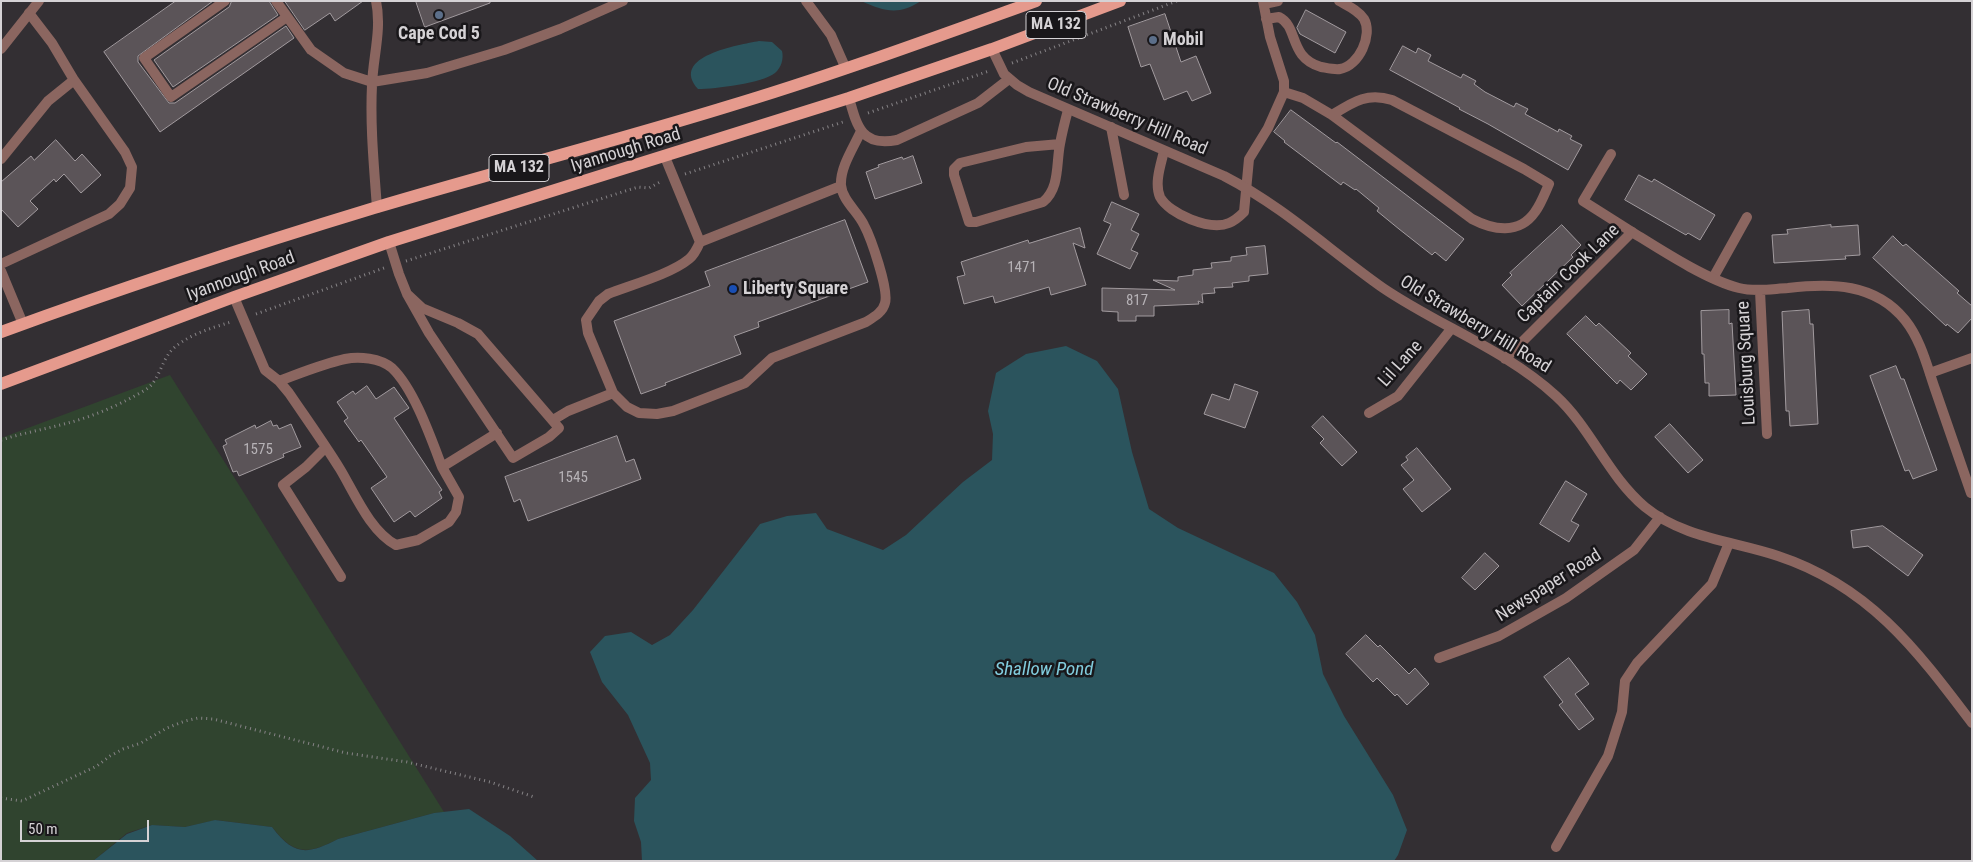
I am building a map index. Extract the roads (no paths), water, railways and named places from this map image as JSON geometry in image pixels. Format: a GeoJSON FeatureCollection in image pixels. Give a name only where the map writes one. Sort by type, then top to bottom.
{"type":"FeatureCollection","features":[{"type":"Feature","properties":{"kind":"main road","name":"Iyannough Road"},"geometry":{"type":"LineString","coordinates":[[1,332],[188,267],[377,208],[647,131],[846,69],[1036,1]]}},
{"type":"Feature","properties":{"kind":"main road","name":"Iyannough Road"},"geometry":{"type":"LineString","coordinates":[[1,384],[234,297],[390,242],[849,98],[992,49],[1120,1]]}},
{"type":"Feature","properties":{"kind":"street"},"geometry":{"type":"LineString","coordinates":[[1,49],[39,1]]}},
{"type":"Feature","properties":{"kind":"street"},"geometry":{"type":"LineString","coordinates":[[225,1],[144,58],[171,97],[288,17]]}},
{"type":"Feature","properties":{"kind":"street"},"geometry":{"type":"LineString","coordinates":[[276,1],[311,50],[344,73],[372,82],[427,73],[504,50],[560,29],[623,1]]}},
{"type":"Feature","properties":{"kind":"street"},"geometry":{"type":"LineString","coordinates":[[376,1],[378,12],[377,42],[372,82],[371,131],[377,208]]}},
{"type":"Feature","properties":{"kind":"street"},"geometry":{"type":"LineString","coordinates":[[806,1],[831,35],[846,69]]}},
{"type":"Feature","properties":{"kind":"street"},"geometry":{"type":"LineString","coordinates":[[1164,151],[1158,180],[1160,197],[1166,204],[1185,217],[1208,225],[1229,223],[1244,212],[1249,159],[1268,128],[1284,92],[1284,80],[1263,2],[1278,1]]}},
{"type":"Feature","properties":{"kind":"street"},"geometry":{"type":"LineString","coordinates":[[1266,18],[1279,16],[1288,22],[1296,48],[1307,59],[1323,67],[1340,69],[1352,63],[1367,41],[1368,34],[1365,22],[1360,15],[1339,1]]}},
{"type":"Feature","properties":{"kind":"street"},"geometry":{"type":"LineString","coordinates":[[1,264],[109,214],[120,204],[130,188],[132,167],[125,152],[30,13]]}},
{"type":"Feature","properties":{"kind":"street","name":"Old Strawberry Hill Road"},"geometry":{"type":"LineString","coordinates":[[992,49],[1000,67],[1009,79],[1029,92],[1224,176],[1247,188],[1292,218],[1384,288],[1525,371],[1559,398],[1619,479],[1645,507],[1660,517],[1690,532],[1761,551],[1800,564],[1838,583],[1887,621],[1912,647],[1972,723]]}},
{"type":"Feature","properties":{"kind":"street"},"geometry":{"type":"LineString","coordinates":[[849,98],[854,118],[861,131],[873,141],[882,143],[896,140],[978,103],[1009,79]]}},
{"type":"Feature","properties":{"kind":"street"},"geometry":{"type":"LineString","coordinates":[[1,159],[48,101],[74,80]]}},
{"type":"Feature","properties":{"kind":"street"},"geometry":{"type":"LineString","coordinates":[[1284,92],[1303,98],[1332,115],[1472,219],[1494,229],[1511,228],[1527,220],[1535,212],[1549,184],[1524,169],[1382,96],[1364,98],[1332,115]]}},
{"type":"Feature","properties":{"kind":"street"},"geometry":{"type":"LineString","coordinates":[[1060,144],[1026,147],[960,163],[954,169],[954,175],[969,222],[976,222],[1043,202],[1050,196],[1055,185],[1060,144],[1068,110]]}},
{"type":"Feature","properties":{"kind":"street"},"geometry":{"type":"LineString","coordinates":[[1111,127],[1124,195]]}},
{"type":"Feature","properties":{"kind":"street"},"geometry":{"type":"LineString","coordinates":[[841,186],[700,242],[695,253],[676,267],[608,294],[599,301],[586,320],[588,333],[614,393],[627,407],[639,413],[657,414],[673,411],[744,383],[772,358],[866,322],[879,314],[886,303],[882,275],[864,225],[848,201],[841,186],[843,172],[861,131]]}},
{"type":"Feature","properties":{"kind":"street"},"geometry":{"type":"LineString","coordinates":[[1610,154],[1583,201],[1632,232]]}},
{"type":"Feature","properties":{"kind":"street"},"geometry":{"type":"LineString","coordinates":[[665,157],[700,242]]}},
{"type":"Feature","properties":{"kind":"street"},"geometry":{"type":"LineString","coordinates":[[1713,278],[1748,217]]}},
{"type":"Feature","properties":{"kind":"street","name":"Captain Cook Lane"},"geometry":{"type":"LineString","coordinates":[[1505,359],[1632,232],[1713,278],[1738,288],[1760,290],[1829,285],[1862,290],[1878,297],[1893,308],[1906,321],[1920,345],[1971,493]]}},
{"type":"Feature","properties":{"kind":"street"},"geometry":{"type":"LineString","coordinates":[[390,242],[407,294],[429,333],[513,458],[549,437],[559,428],[478,334],[458,323],[422,308],[407,294]]}},
{"type":"Feature","properties":{"kind":"street"},"geometry":{"type":"LineString","coordinates":[[1,271],[23,324]]}},
{"type":"Feature","properties":{"kind":"street","name":"Louisburg Square"},"geometry":{"type":"LineString","coordinates":[[1760,290],[1767,434]]}},
{"type":"Feature","properties":{"kind":"street"},"geometry":{"type":"LineString","coordinates":[[234,297],[265,370],[279,381],[325,448],[354,496],[385,539],[396,545],[418,540],[449,522],[456,512],[459,497],[442,466],[419,410],[392,368],[379,361],[364,357],[346,358],[279,381]]}},
{"type":"Feature","properties":{"kind":"street","name":"Lil Lane"},"geometry":{"type":"LineString","coordinates":[[1369,414],[1398,396],[1451,329]]}},
{"type":"Feature","properties":{"kind":"street"},"geometry":{"type":"LineString","coordinates":[[1930,373],[1972,358]]}},
{"type":"Feature","properties":{"kind":"street"},"geometry":{"type":"LineString","coordinates":[[553,420],[568,411],[614,393]]}},
{"type":"Feature","properties":{"kind":"street"},"geometry":{"type":"LineString","coordinates":[[442,466],[497,433]]}},
{"type":"Feature","properties":{"kind":"street"},"geometry":{"type":"LineString","coordinates":[[325,448],[306,467],[283,485],[341,577]]}},
{"type":"Feature","properties":{"kind":"street","name":"Newspaper Road"},"geometry":{"type":"LineString","coordinates":[[1439,658],[1499,636],[1566,598],[1634,550],[1660,517]]}},
{"type":"Feature","properties":{"kind":"street"},"geometry":{"type":"LineString","coordinates":[[1556,847],[1608,756],[1622,712],[1625,681],[1637,663],[1712,584],[1729,543]]}},
{"type":"Feature","properties":{"kind":"water"},"geometry":{"type":"Polygon","coordinates":[[[861,1],[921,1],[905,9],[891,10],[861,1]]]}},
{"type":"Feature","properties":{"kind":"water"},"geometry":{"type":"Polygon","coordinates":[[[759,41],[772,42],[782,51],[782,63],[775,73],[760,80],[727,87],[698,89],[691,78],[692,68],[699,60],[723,49],[759,41]]]}},
{"type":"Feature","properties":{"kind":"water","name":"Shallow Pond"},"geometry":{"type":"Polygon","coordinates":[[[1066,346],[1097,361],[1118,389],[1132,452],[1149,509],[1178,528],[1274,573],[1297,602],[1315,635],[1323,674],[1344,716],[1393,795],[1407,830],[1394,861],[642,861],[641,842],[634,821],[635,798],[651,780],[650,763],[628,715],[602,682],[590,652],[605,636],[631,632],[652,645],[670,635],[693,610],[760,524],[787,516],[816,513],[827,529],[883,550],[906,535],[963,482],[992,460],[993,434],[988,411],[996,373],[1026,354],[1066,346]]]}},
{"type":"Feature","properties":{"kind":"water"},"geometry":{"type":"Polygon","coordinates":[[[469,809],[510,836],[538,861],[93,861],[127,834],[152,825],[185,827],[215,820],[272,827],[294,848],[309,850],[338,839],[434,813],[469,809]]]}},
{"type":"Feature","properties":{"kind":"place","name":"Cape Cod 5"},"geometry":{"type":"Point","coordinates":[439,15]}},
{"type":"Feature","properties":{"kind":"place","name":"Mobil"},"geometry":{"type":"Point","coordinates":[1153,40]}},
{"type":"Feature","properties":{"kind":"place","name":"Liberty Square"},"geometry":{"type":"Point","coordinates":[733,289]}}]}
